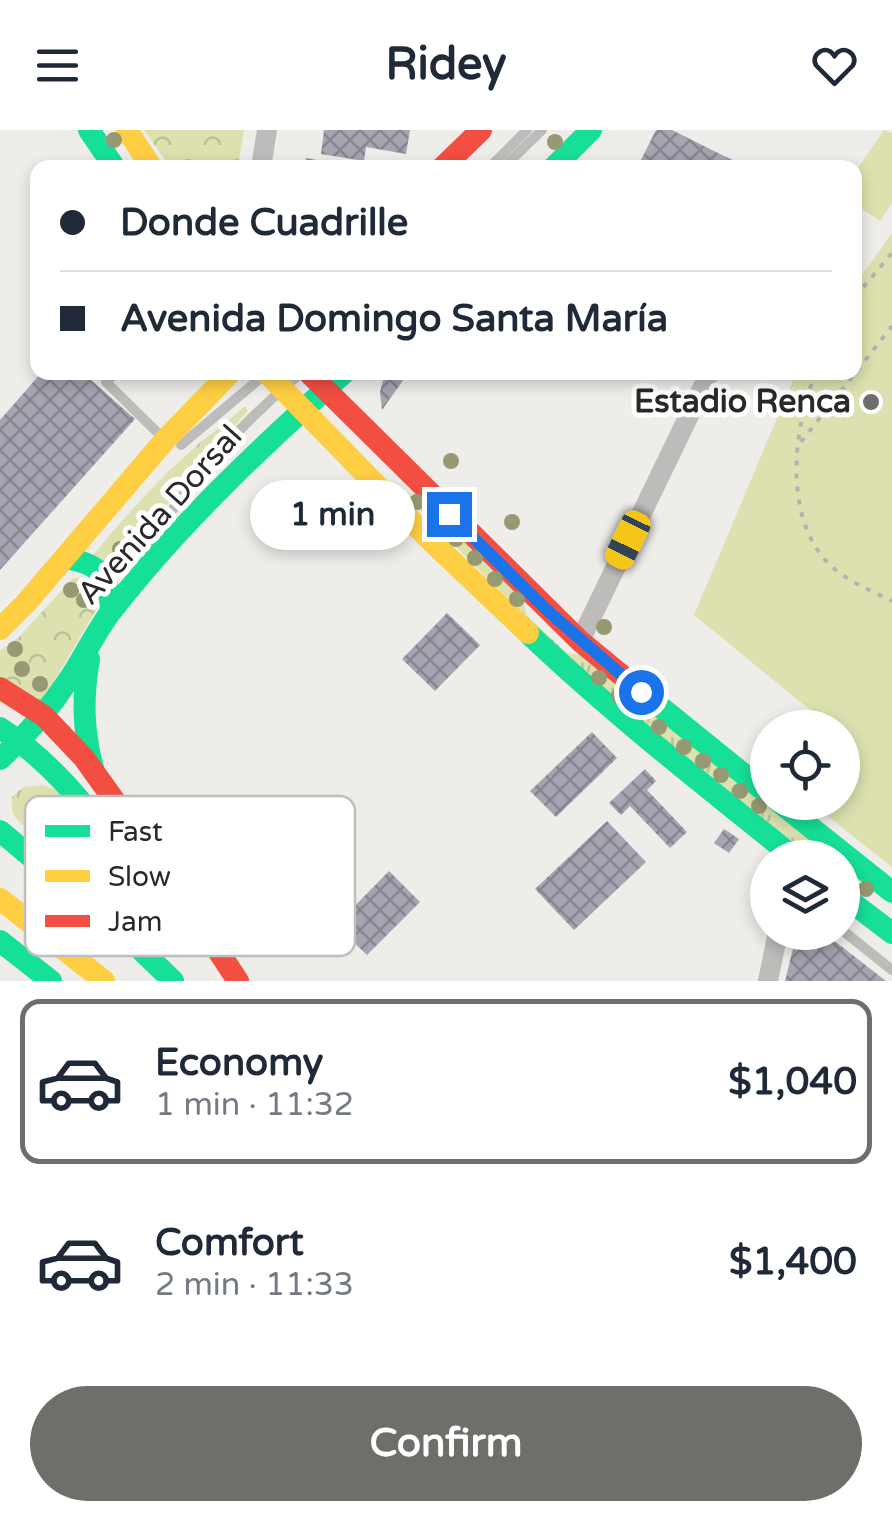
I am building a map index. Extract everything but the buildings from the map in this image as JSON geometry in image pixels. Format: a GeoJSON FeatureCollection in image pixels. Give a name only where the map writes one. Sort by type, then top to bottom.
{"type":"FeatureCollection","features":[{"type":"Feature","properties":{"kind":"main road"},"geometry":{"type":"LineString","coordinates":[[89,130],[110,160]]}},
{"type":"Feature","properties":{"kind":"main road"},"geometry":{"type":"LineString","coordinates":[[127,130],[147,160]]}},
{"type":"Feature","properties":{"kind":"main road"},"geometry":{"type":"LineString","coordinates":[[450,160],[481,130]]}},
{"type":"Feature","properties":{"kind":"main road"},"geometry":{"type":"LineString","coordinates":[[561,160],[590,130]]}},
{"type":"Feature","properties":{"kind":"main road","name":"Avenida Dorsal"},"geometry":{"type":"LineString","coordinates":[[0,629],[165,440],[223,380]]}},
{"type":"Feature","properties":{"kind":"main road"},"geometry":{"type":"LineString","coordinates":[[273,380],[431,541],[559,663],[772,840]]}},
{"type":"Feature","properties":{"kind":"main road"},"geometry":{"type":"LineString","coordinates":[[314,380],[580,641],[750,779]]}},
{"type":"Feature","properties":{"kind":"main road","name":"Avenida Dorsal"},"geometry":{"type":"LineString","coordinates":[[0,759],[44,716],[111,611],[182,529],[337,380]]}},
{"type":"Feature","properties":{"kind":"main road"},"geometry":{"type":"LineString","coordinates":[[65,558],[94,566],[106,576],[111,611]]}},
{"type":"Feature","properties":{"kind":"main road"},"geometry":{"type":"LineString","coordinates":[[91,643],[82,713],[85,744],[94,772]]}},
{"type":"Feature","properties":{"kind":"main road"},"geometry":{"type":"LineString","coordinates":[[0,688],[44,716],[74,746],[111,796]]}},
{"type":"Feature","properties":{"kind":"main road"},"geometry":{"type":"LineString","coordinates":[[0,728],[65,780],[78,796]]}},
{"type":"Feature","properties":{"kind":"main road"},"geometry":{"type":"LineString","coordinates":[[802,820],[892,892]]}},
{"type":"Feature","properties":{"kind":"main road"},"geometry":{"type":"LineString","coordinates":[[0,832],[25,853]]}},
{"type":"Feature","properties":{"kind":"main road"},"geometry":{"type":"LineString","coordinates":[[5,902],[25,918]]}},
{"type":"Feature","properties":{"kind":"main road"},"geometry":{"type":"LineString","coordinates":[[860,909],[892,934]]}},
{"type":"Feature","properties":{"kind":"main road"},"geometry":{"type":"LineString","coordinates":[[0,941],[51,981]]}},
{"type":"Feature","properties":{"kind":"main road"},"geometry":{"type":"LineString","coordinates":[[73,956],[104,981]]}},
{"type":"Feature","properties":{"kind":"main road"},"geometry":{"type":"LineString","coordinates":[[147,956],[173,981]]}},
{"type":"Feature","properties":{"kind":"street"},"geometry":{"type":"LineString","coordinates":[[262,160],[267,130]]}},
{"type":"Feature","properties":{"kind":"street"},"geometry":{"type":"LineString","coordinates":[[580,641],[706,380]]}},
{"type":"Feature","properties":{"kind":"street"},"geometry":{"type":"LineString","coordinates":[[768,981],[774,950]]}},
{"type":"Feature","properties":{"kind":"lane"},"geometry":{"type":"LineString","coordinates":[[497,160],[527,130]]}},
{"type":"Feature","properties":{"kind":"lane"},"geometry":{"type":"LineString","coordinates":[[511,160],[542,130]]}},
{"type":"Feature","properties":{"kind":"lane"},"geometry":{"type":"LineString","coordinates":[[108,380],[165,440]]}},
{"type":"Feature","properties":{"kind":"lane"},"geometry":{"type":"LineString","coordinates":[[112,504],[266,380]]}},
{"type":"Feature","properties":{"kind":"lane"},"geometry":{"type":"LineString","coordinates":[[111,611],[161,525],[238,430],[268,380]]}},
{"type":"Feature","properties":{"kind":"lane"},"geometry":{"type":"LineString","coordinates":[[860,944],[892,970]]}},
{"type":"Feature","properties":{"kind":"path"},"geometry":{"type":"LineString","coordinates":[[862,288],[892,252]]}},
{"type":"Feature","properties":{"kind":"path"},"geometry":{"type":"LineString","coordinates":[[862,364],[892,326]]}},
{"type":"Feature","properties":{"kind":"path"},"geometry":{"type":"LineString","coordinates":[[813,380],[807,394],[796,472],[797,502],[809,536],[831,566],[892,601]]}},
{"type":"Feature","properties":{"kind":"path"},"geometry":{"type":"LineString","coordinates":[[798,445],[849,380]]}},
{"type":"Feature","properties":{"kind":"green space"},"geometry":{"type":"Polygon","coordinates":[[[144,130],[244,130],[239,160],[165,160],[144,130]]]}},
{"type":"Feature","properties":{"kind":"green space"},"geometry":{"type":"Polygon","coordinates":[[[884,130],[892,133],[892,203],[880,221],[862,209],[862,162],[884,130]]]}},
{"type":"Feature","properties":{"kind":"green space"},"geometry":{"type":"Polygon","coordinates":[[[892,233],[892,867],[833,820],[860,820],[860,710],[810,710],[694,615],[793,380],[862,380],[862,275],[892,233]]]}},
{"type":"Feature","properties":{"kind":"green space"},"geometry":{"type":"Polygon","coordinates":[[[245,406],[248,411],[184,481],[151,527],[122,578],[93,555],[173,468],[245,406]]]}},
{"type":"Feature","properties":{"kind":"green space"},"geometry":{"type":"Polygon","coordinates":[[[415,493],[522,597],[527,616],[567,653],[582,655],[750,790],[750,808],[573,663],[407,498],[415,493]]]}},
{"type":"Feature","properties":{"kind":"green space"},"geometry":{"type":"Polygon","coordinates":[[[85,576],[103,598],[39,707],[0,684],[0,651],[19,637],[72,579],[85,576]]]}},
{"type":"Feature","properties":{"kind":"green space"},"geometry":{"type":"Polygon","coordinates":[[[42,785],[63,796],[25,796],[25,827],[12,807],[12,797],[23,787],[42,785]]]}},
{"type":"Feature","properties":{"kind":"green space"},"geometry":{"type":"Polygon","coordinates":[[[765,820],[788,820],[813,840],[791,840],[765,820]]]}},
{"type":"Feature","properties":{"kind":"traffic: fast"},"geometry":{"type":"LineString","coordinates":[[89,130],[110,160]]}},
{"type":"Feature","properties":{"kind":"traffic: fast"},"geometry":{"type":"LineString","coordinates":[[561,160],[591,130]]}},
{"type":"Feature","properties":{"kind":"traffic: fast"},"geometry":{"type":"LineString","coordinates":[[0,759],[54,700],[110,613],[164,548],[252,457],[336,380]]}},
{"type":"Feature","properties":{"kind":"traffic: fast"},"geometry":{"type":"LineString","coordinates":[[65,558],[101,573],[111,611]]}},
{"type":"Feature","properties":{"kind":"traffic: fast"},"geometry":{"type":"LineString","coordinates":[[528,633],[625,720],[773,840]]}},
{"type":"Feature","properties":{"kind":"traffic: fast"},"geometry":{"type":"LineString","coordinates":[[89,659],[85,716],[94,772]]}},
{"type":"Feature","properties":{"kind":"traffic: fast"},"geometry":{"type":"LineString","coordinates":[[637,688],[750,779]]}},
{"type":"Feature","properties":{"kind":"traffic: fast"},"geometry":{"type":"LineString","coordinates":[[0,728],[29,749],[75,796]]}},
{"type":"Feature","properties":{"kind":"traffic: fast"},"geometry":{"type":"LineString","coordinates":[[802,820],[892,892]]}},
{"type":"Feature","properties":{"kind":"traffic: fast"},"geometry":{"type":"LineString","coordinates":[[0,831],[25,852]]}},
{"type":"Feature","properties":{"kind":"traffic: fast"},"geometry":{"type":"LineString","coordinates":[[860,909],[892,933]]}},
{"type":"Feature","properties":{"kind":"traffic: fast"},"geometry":{"type":"LineString","coordinates":[[0,941],[51,981]]}},
{"type":"Feature","properties":{"kind":"traffic: fast"},"geometry":{"type":"LineString","coordinates":[[147,956],[173,981]]}},
{"type":"Feature","properties":{"kind":"traffic: slow"},"geometry":{"type":"LineString","coordinates":[[127,130],[147,160]]}},
{"type":"Feature","properties":{"kind":"traffic: slow"},"geometry":{"type":"LineString","coordinates":[[0,629],[165,440],[223,380]]}},
{"type":"Feature","properties":{"kind":"traffic: slow"},"geometry":{"type":"LineString","coordinates":[[274,380],[431,541],[528,633]]}},
{"type":"Feature","properties":{"kind":"traffic: slow"},"geometry":{"type":"LineString","coordinates":[[0,899],[25,919]]}},
{"type":"Feature","properties":{"kind":"traffic: slow"},"geometry":{"type":"LineString","coordinates":[[72,956],[104,981]]}},
{"type":"Feature","properties":{"kind":"traffic: jam"},"geometry":{"type":"LineString","coordinates":[[450,160],[481,130]]}},
{"type":"Feature","properties":{"kind":"traffic: jam"},"geometry":{"type":"LineString","coordinates":[[316,380],[580,641],[637,688]]}},
{"type":"Feature","properties":{"kind":"traffic: jam"},"geometry":{"type":"LineString","coordinates":[[0,688],[44,716],[84,758],[111,796]]}},
{"type":"Feature","properties":{"kind":"traffic: jam"},"geometry":{"type":"LineString","coordinates":[[222,956],[238,981]]}},
{"type":"Feature","properties":{"kind":"place","name":"Estadio Renca"},"geometry":{"type":"Point","coordinates":[871,402]}},
{"type":"Feature","properties":{"kind":"route"},"geometry":{"type":"LineString","coordinates":[[449,514],[580,641],[641,692]]}}]}
